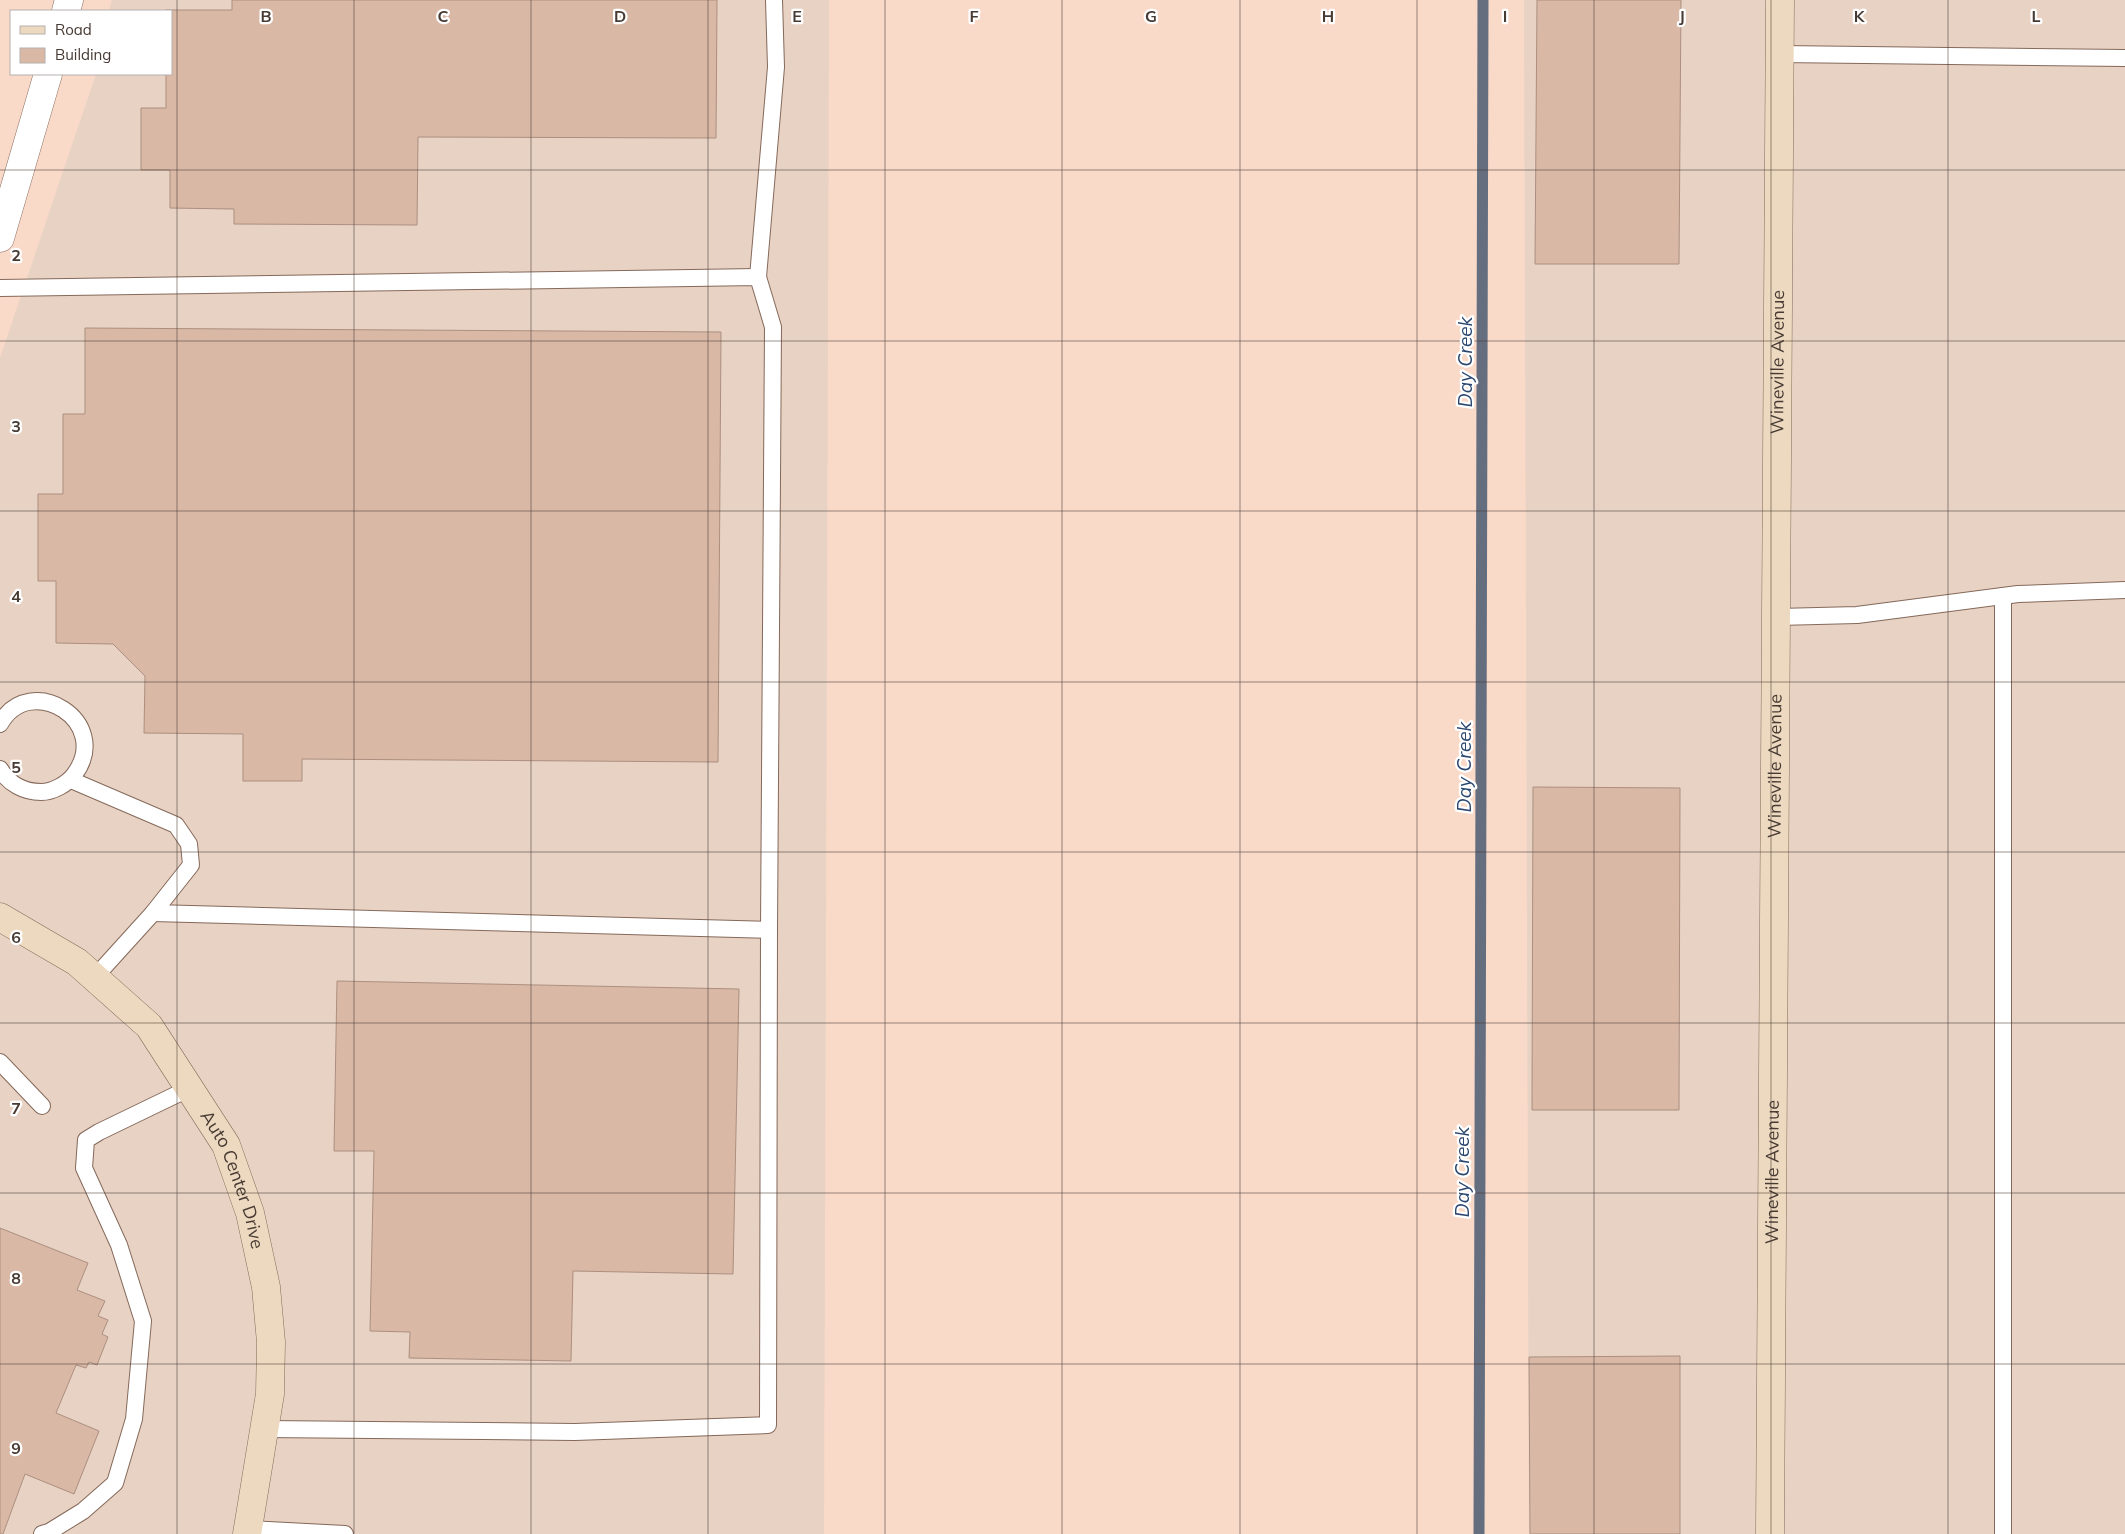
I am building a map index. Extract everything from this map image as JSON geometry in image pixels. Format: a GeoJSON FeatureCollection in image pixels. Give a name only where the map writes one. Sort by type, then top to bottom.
{"type":"FeatureCollection","features":[{"type":"Feature","properties":{"kind":"street","name":"Wineville Avenue"},"geometry":{"type":"LineString","coordinates":[[1770,1534],[1780,0]]}},
{"type":"Feature","properties":{"kind":"street"},"geometry":{"type":"LineString","coordinates":[[0,238],[48,75]]}},
{"type":"Feature","properties":{"kind":"street","name":"Auto Center Drive"},"geometry":{"type":"LineString","coordinates":[[0,917],[77,962],[149,1026],[226,1145],[250,1213],[264,1278],[271,1342],[270,1394],[247,1532]]}},
{"type":"Feature","properties":{"kind":"lane"},"geometry":{"type":"LineString","coordinates":[[264,1429],[575,1432],[768,1425],[768,930],[773,327],[758,277],[776,67],[774,0]]}},
{"type":"Feature","properties":{"kind":"lane"},"geometry":{"type":"LineString","coordinates":[[1780,54],[2125,58]]}},
{"type":"Feature","properties":{"kind":"lane"},"geometry":{"type":"LineString","coordinates":[[0,288],[758,277]]}},
{"type":"Feature","properties":{"kind":"lane"},"geometry":{"type":"LineString","coordinates":[[1776,617],[1857,615],[2003,596],[2125,590]]}},
{"type":"Feature","properties":{"kind":"lane"},"geometry":{"type":"LineString","coordinates":[[2003,596],[2003,1534]]}},
{"type":"Feature","properties":{"kind":"lane"},"geometry":{"type":"LineString","coordinates":[[0,724],[3,718],[14,708],[29,702],[44,701],[58,705],[70,713],[80,724],[85,739],[85,754],[80,768],[71,780],[58,788],[44,792],[28,791],[14,785],[0,769]]}},
{"type":"Feature","properties":{"kind":"lane"},"geometry":{"type":"LineString","coordinates":[[71,780],[176,825],[189,844],[191,864],[153,913],[94,977]]}},
{"type":"Feature","properties":{"kind":"lane"},"geometry":{"type":"LineString","coordinates":[[153,913],[768,930]]}},
{"type":"Feature","properties":{"kind":"lane"},"geometry":{"type":"LineString","coordinates":[[0,1062],[42,1106]]}},
{"type":"Feature","properties":{"kind":"lane"},"geometry":{"type":"LineString","coordinates":[[42,1534],[49,1532],[83,1511],[115,1483],[134,1419],[143,1321],[119,1245],[84,1168],[86,1140],[190,1088]]}},
{"type":"Feature","properties":{"kind":"lane"},"geometry":{"type":"LineString","coordinates":[[247,1532],[345,1534]]}},
{"type":"Feature","properties":{"kind":"shaded area"},"geometry":{"type":"Polygon","coordinates":[[[112,0],[829,0],[824,1534],[0,1534],[0,358],[96,75],[172,75],[172,10],[109,10],[112,0]]]}},
{"type":"Feature","properties":{"kind":"shaded area"},"geometry":{"type":"Polygon","coordinates":[[[1524,0],[2125,0],[2125,1534],[1529,1534],[1524,0]]]}},
{"type":"Feature","properties":{"kind":"building"},"geometry":{"type":"Polygon","coordinates":[[[232,0],[717,0],[716,138],[418,137],[417,225],[234,224],[234,209],[170,208],[170,170],[141,170],[141,108],[166,108],[166,75],[172,75],[172,10],[232,10],[232,0]]]}},
{"type":"Feature","properties":{"kind":"building"},"geometry":{"type":"Polygon","coordinates":[[[1537,0],[1681,0],[1679,264],[1535,264],[1537,0]]]}},
{"type":"Feature","properties":{"kind":"building"},"geometry":{"type":"Polygon","coordinates":[[[85,328],[721,332],[718,762],[302,759],[302,781],[243,781],[243,734],[144,733],[145,676],[113,644],[56,643],[56,581],[38,581],[38,494],[63,494],[63,414],[85,414],[85,328]]]}},
{"type":"Feature","properties":{"kind":"building"},"geometry":{"type":"Polygon","coordinates":[[[1533,787],[1680,788],[1679,1110],[1532,1110],[1533,787]]]}},
{"type":"Feature","properties":{"kind":"building"},"geometry":{"type":"Polygon","coordinates":[[[337,981],[739,989],[733,1274],[573,1271],[571,1361],[409,1358],[410,1332],[370,1331],[374,1151],[334,1151],[337,981]]]}},
{"type":"Feature","properties":{"kind":"building"},"geometry":{"type":"Polygon","coordinates":[[[0,1228],[88,1263],[77,1290],[105,1301],[98,1316],[108,1320],[102,1334],[108,1337],[97,1365],[89,1362],[86,1368],[76,1365],[56,1413],[99,1431],[74,1494],[25,1474],[3,1534],[0,1534],[0,1228]]]}},
{"type":"Feature","properties":{"kind":"building"},"geometry":{"type":"Polygon","coordinates":[[[1680,1356],[1680,1534],[1530,1534],[1529,1357],[1680,1356]]]}},
{"type":"Feature","properties":{"kind":"waterway","name":"Day Creek"},"geometry":{"type":"LineString","coordinates":[[1479,1534],[1483,0]]}}]}
